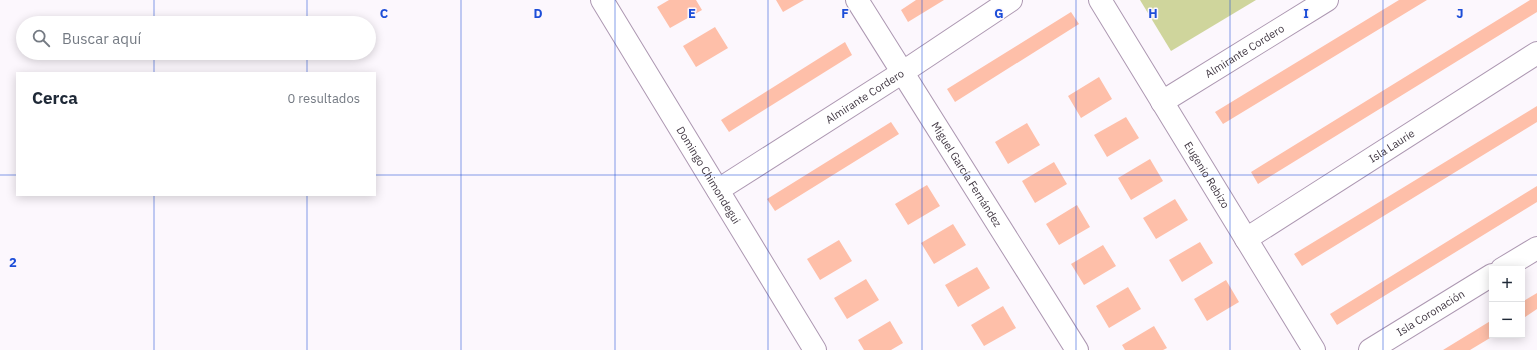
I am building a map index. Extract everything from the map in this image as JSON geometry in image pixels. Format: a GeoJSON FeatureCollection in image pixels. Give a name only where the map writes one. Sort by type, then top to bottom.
{"type":"FeatureCollection","features":[{"type":"Feature","properties":{"kind":"street","name":"Domingo Chimondegui"},"geometry":{"type":"LineString","coordinates":[[602,0],[815,350]]}},
{"type":"Feature","properties":{"kind":"street","name":"Miguel García Fernández"},"geometry":{"type":"LineString","coordinates":[[857,0],[1076,350]]}},
{"type":"Feature","properties":{"kind":"street","name":"Almirante Cordero"},"geometry":{"type":"LineString","coordinates":[[718,190],[903,72],[1011,0]]}},
{"type":"Feature","properties":{"kind":"street","name":"Eugenio Rebizo"},"geometry":{"type":"LineString","coordinates":[[1100,0],[1314,350]]}},
{"type":"Feature","properties":{"kind":"street","name":"Almirante Cordero"},"geometry":{"type":"LineString","coordinates":[[1162,102],[1327,0]]}},
{"type":"Feature","properties":{"kind":"street","name":"Isla Laurie"},"geometry":{"type":"LineString","coordinates":[[1246,239],[1537,53]]}},
{"type":"Feature","properties":{"kind":"street"},"geometry":{"type":"LineString","coordinates":[[1507,266],[1537,248]]}},
{"type":"Feature","properties":{"kind":"street","name":"Isla Coronación"},"geometry":{"type":"LineString","coordinates":[[1370,350],[1489,277]]}},
{"type":"Feature","properties":{"kind":"green space"},"geometry":{"type":"Polygon","coordinates":[[[1140,0],[1256,0],[1171,51],[1140,0]]]}},
{"type":"Feature","properties":{"kind":"building"},"geometry":{"type":"Polygon","coordinates":[[[669,0],[696,0],[702,10],[670,28],[657,7],[669,0]]]}},
{"type":"Feature","properties":{"kind":"building"},"geometry":{"type":"Polygon","coordinates":[[[776,0],[804,0],[783,12],[776,0]]]}},
{"type":"Feature","properties":{"kind":"building"},"geometry":{"type":"Polygon","coordinates":[[[916,0],[944,0],[908,22],[901,10],[916,0]]]}},
{"type":"Feature","properties":{"kind":"building"},"geometry":{"type":"Polygon","coordinates":[[[1399,0],[1427,0],[1223,124],[1215,112],[1399,0]]]}},
{"type":"Feature","properties":{"kind":"building"},"geometry":{"type":"Polygon","coordinates":[[[1530,0],[1537,0],[1537,12],[1258,184],[1251,172],[1530,0]]]}},
{"type":"Feature","properties":{"kind":"building"},"geometry":{"type":"Polygon","coordinates":[[[1071,12],[1079,24],[955,102],[947,89],[1071,12]]]}},
{"type":"Feature","properties":{"kind":"building"},"geometry":{"type":"Polygon","coordinates":[[[715,27],[728,48],[696,67],[683,46],[715,27]]]}},
{"type":"Feature","properties":{"kind":"building"},"geometry":{"type":"Polygon","coordinates":[[[845,42],[852,55],[729,132],[721,120],[845,42]]]}},
{"type":"Feature","properties":{"kind":"building"},"geometry":{"type":"Polygon","coordinates":[[[1099,77],[1112,99],[1081,118],[1068,96],[1099,77]]]}},
{"type":"Feature","properties":{"kind":"building"},"geometry":{"type":"Polygon","coordinates":[[[1537,106],[1537,122],[1302,266],[1294,254],[1537,106]]]}},
{"type":"Feature","properties":{"kind":"building"},"geometry":{"type":"Polygon","coordinates":[[[1126,117],[1139,138],[1107,157],[1094,135],[1126,117]]]}},
{"type":"Feature","properties":{"kind":"building"},"geometry":{"type":"Polygon","coordinates":[[[891,122],[899,134],[775,211],[767,199],[891,122]]]}},
{"type":"Feature","properties":{"kind":"building"},"geometry":{"type":"Polygon","coordinates":[[[1027,123],[1040,145],[1008,164],[995,142],[1027,123]]]}},
{"type":"Feature","properties":{"kind":"building"},"geometry":{"type":"Polygon","coordinates":[[[1150,159],[1163,181],[1131,200],[1118,178],[1150,159]]]}},
{"type":"Feature","properties":{"kind":"building"},"geometry":{"type":"Polygon","coordinates":[[[1054,162],[1067,184],[1035,203],[1022,181],[1054,162]]]}},
{"type":"Feature","properties":{"kind":"building"},"geometry":{"type":"Polygon","coordinates":[[[927,185],[940,206],[908,225],[895,204],[927,185]]]}},
{"type":"Feature","properties":{"kind":"building"},"geometry":{"type":"Polygon","coordinates":[[[1537,186],[1537,202],[1337,325],[1330,314],[1537,186]]]}},
{"type":"Feature","properties":{"kind":"building"},"geometry":{"type":"Polygon","coordinates":[[[1175,199],[1188,220],[1156,239],[1143,218],[1175,199]]]}},
{"type":"Feature","properties":{"kind":"building"},"geometry":{"type":"Polygon","coordinates":[[[1077,205],[1090,227],[1059,245],[1046,224],[1077,205]]]}},
{"type":"Feature","properties":{"kind":"building"},"geometry":{"type":"Polygon","coordinates":[[[953,224],[966,245],[934,264],[921,243],[953,224]]]}},
{"type":"Feature","properties":{"kind":"building"},"geometry":{"type":"Polygon","coordinates":[[[839,240],[852,261],[820,280],[807,259],[839,240]]]}},
{"type":"Feature","properties":{"kind":"building"},"geometry":{"type":"Polygon","coordinates":[[[1200,242],[1213,263],[1182,282],[1169,260],[1200,242]]]}},
{"type":"Feature","properties":{"kind":"building"},"geometry":{"type":"Polygon","coordinates":[[[1103,245],[1116,266],[1084,285],[1071,264],[1103,245]]]}},
{"type":"Feature","properties":{"kind":"building"},"geometry":{"type":"Polygon","coordinates":[[[977,267],[990,288],[958,307],[945,285],[977,267]]]}},
{"type":"Feature","properties":{"kind":"building"},"geometry":{"type":"Polygon","coordinates":[[[866,279],[879,300],[847,319],[834,298],[866,279]]]}},
{"type":"Feature","properties":{"kind":"building"},"geometry":{"type":"Polygon","coordinates":[[[1226,280],[1239,302],[1207,321],[1194,299],[1226,280]]]}},
{"type":"Feature","properties":{"kind":"building"},"geometry":{"type":"Polygon","coordinates":[[[1128,287],[1141,309],[1109,328],[1096,306],[1128,287]]]}},
{"type":"Feature","properties":{"kind":"building"},"geometry":{"type":"Polygon","coordinates":[[[1537,293],[1537,309],[1525,317],[1525,302],[1525,300],[1537,293]]]}},
{"type":"Feature","properties":{"kind":"building"},"geometry":{"type":"Polygon","coordinates":[[[1003,306],[1016,328],[984,346],[971,325],[1003,306]]]}},
{"type":"Feature","properties":{"kind":"building"},"geometry":{"type":"Polygon","coordinates":[[[890,321],[903,343],[891,350],[864,350],[858,340],[890,321]]]}},
{"type":"Feature","properties":{"kind":"building"},"geometry":{"type":"Polygon","coordinates":[[[1489,322],[1490,338],[1470,350],[1443,350],[1489,322]]]}},
{"type":"Feature","properties":{"kind":"building"},"geometry":{"type":"Polygon","coordinates":[[[1154,326],[1167,348],[1163,350],[1125,350],[1122,345],[1154,326]]]}}]}
